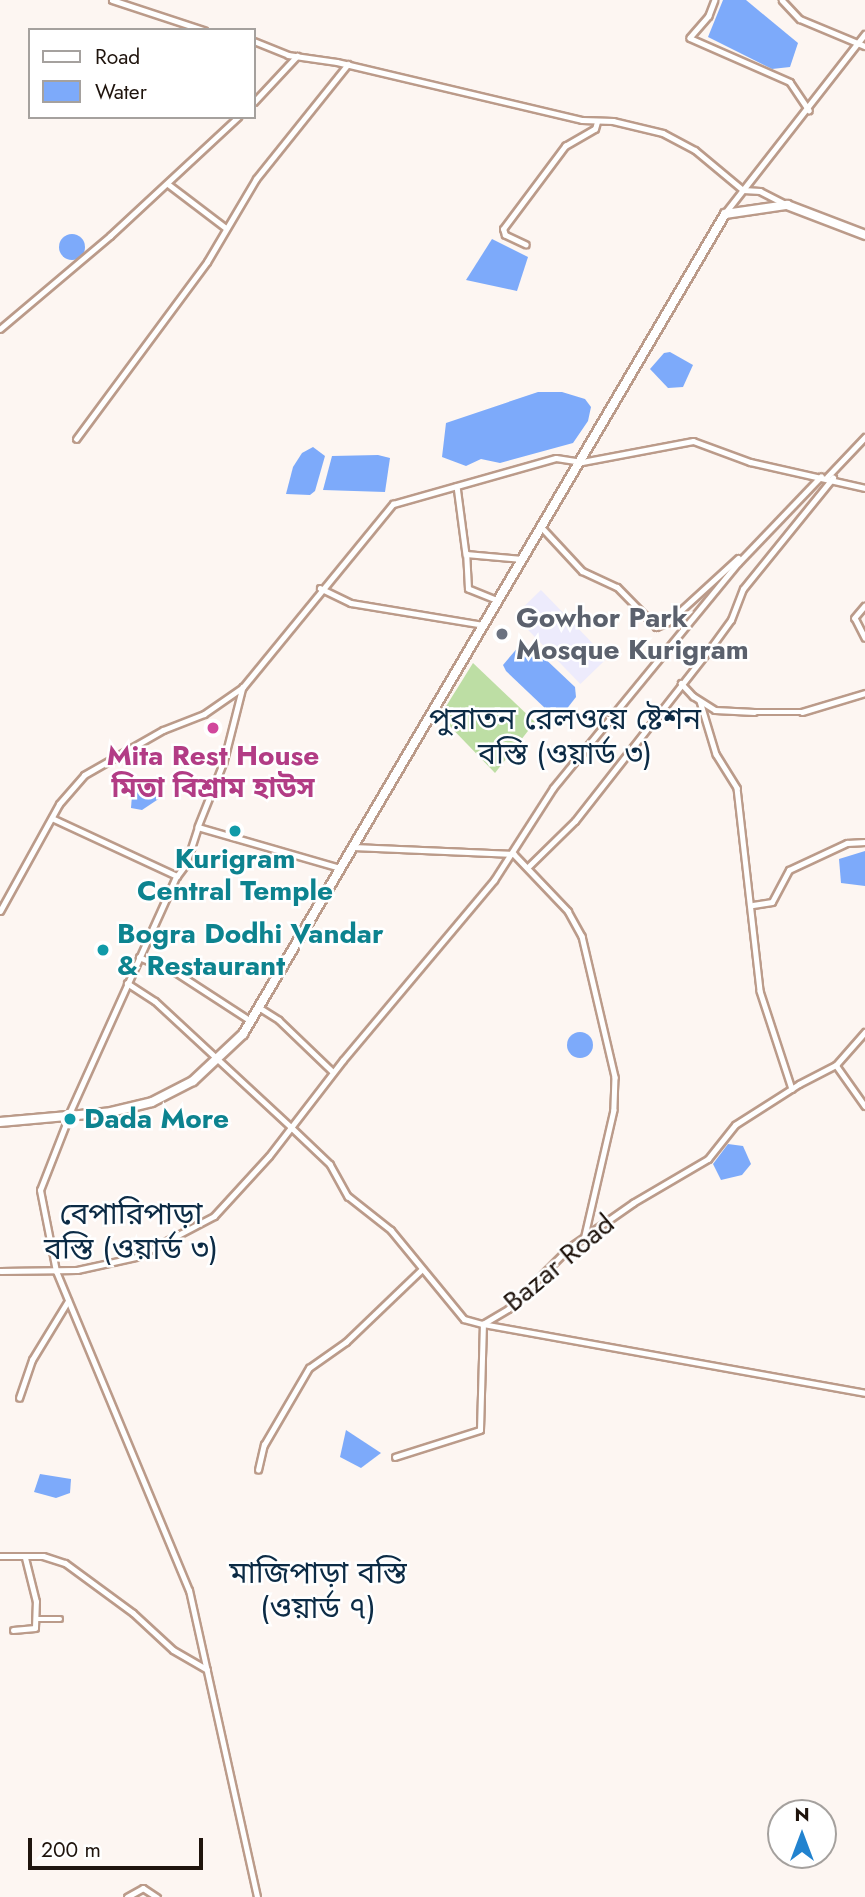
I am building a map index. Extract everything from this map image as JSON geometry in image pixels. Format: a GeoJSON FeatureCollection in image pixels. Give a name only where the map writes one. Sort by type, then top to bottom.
{"type":"FeatureCollection","features":[{"type":"Feature","properties":{"kind":"highway"},"geometry":{"type":"LineString","coordinates":[[0,1122],[111,1112],[152,1102],[193,1081],[251,1021],[582,462],[725,214],[787,205],[865,235]]}},
{"type":"Feature","properties":{"kind":"street"},"geometry":{"type":"LineString","coordinates":[[112,0],[198,28]]}},
{"type":"Feature","properties":{"kind":"street"},"geometry":{"type":"LineString","coordinates":[[715,0],[709,16],[690,38],[790,82],[809,110]]}},
{"type":"Feature","properties":{"kind":"street"},"geometry":{"type":"LineString","coordinates":[[782,0],[800,19],[838,38],[865,46]]}},
{"type":"Feature","properties":{"kind":"street"},"geometry":{"type":"LineString","coordinates":[[725,214],[809,110],[865,34]]}},
{"type":"Feature","properties":{"kind":"street"},"geometry":{"type":"LineString","coordinates":[[256,42],[297,56],[348,64],[597,122],[613,121],[676,139],[743,190],[760,191],[787,205]]}},
{"type":"Feature","properties":{"kind":"street"},"geometry":{"type":"LineString","coordinates":[[256,100],[297,56]]}},
{"type":"Feature","properties":{"kind":"street"},"geometry":{"type":"LineString","coordinates":[[76,439],[128,375],[256,179],[348,64]]}},
{"type":"Feature","properties":{"kind":"street"},"geometry":{"type":"LineString","coordinates":[[0,329],[168,184],[236,119]]}},
{"type":"Feature","properties":{"kind":"street"},"geometry":{"type":"LineString","coordinates":[[526,245],[505,235],[503,229],[565,146],[595,130],[597,122]]}},
{"type":"Feature","properties":{"kind":"street"},"geometry":{"type":"LineString","coordinates":[[168,184],[226,228]]}},
{"type":"Feature","properties":{"kind":"street"},"geometry":{"type":"LineString","coordinates":[[0,1271],[56,1271],[136,1257],[214,1216],[291,1127],[333,1072],[514,854],[553,788],[746,553],[827,477],[865,437]]}},
{"type":"Feature","properties":{"kind":"street"},"geometry":{"type":"LineString","coordinates":[[0,911],[52,818],[84,775],[163,730],[204,714],[243,687],[320,588],[393,504],[556,458],[582,462],[693,441],[750,462],[827,477],[865,488]]}},
{"type":"Feature","properties":{"kind":"street"},"geometry":{"type":"LineString","coordinates":[[529,866],[575,821],[731,620],[743,589],[827,477]]}},
{"type":"Feature","properties":{"kind":"street"},"geometry":{"type":"LineString","coordinates":[[457,485],[468,589],[499,601]]}},
{"type":"Feature","properties":{"kind":"street"},"geometry":{"type":"LineString","coordinates":[[542,528],[582,571],[617,587],[656,626],[668,622],[720,571],[746,553]]}},
{"type":"Feature","properties":{"kind":"street"},"geometry":{"type":"LineString","coordinates":[[466,554],[524,559]]}},
{"type":"Feature","properties":{"kind":"street"},"geometry":{"type":"LineString","coordinates":[[320,588],[351,603],[484,625]]}},
{"type":"Feature","properties":{"kind":"street"},"geometry":{"type":"LineString","coordinates":[[865,606],[855,618],[865,638]]}},
{"type":"Feature","properties":{"kind":"street"},"geometry":{"type":"LineString","coordinates":[[681,683],[699,701],[715,710],[802,712],[865,693]]}},
{"type":"Feature","properties":{"kind":"street"},"geometry":{"type":"LineString","coordinates":[[243,687],[224,762],[186,864],[177,876],[127,983],[40,1190],[56,1271],[189,1590],[257,1897]]}},
{"type":"Feature","properties":{"kind":"street"},"geometry":{"type":"LineString","coordinates":[[699,701],[716,754],[737,788],[753,905],[762,1002],[792,1088]]}},
{"type":"Feature","properties":{"kind":"street"},"geometry":{"type":"LineString","coordinates":[[52,818],[177,876]]}},
{"type":"Feature","properties":{"kind":"street"},"geometry":{"type":"LineString","coordinates":[[198,827],[341,868]]}},
{"type":"Feature","properties":{"kind":"street"},"geometry":{"type":"LineString","coordinates":[[753,905],[772,902],[789,870],[847,843],[865,842]]}},
{"type":"Feature","properties":{"kind":"street"},"geometry":{"type":"LineString","coordinates":[[353,847],[514,854],[529,866],[582,936],[615,1077],[614,1110],[585,1237]]}},
{"type":"Feature","properties":{"kind":"street"},"geometry":{"type":"LineString","coordinates":[[139,957],[177,973],[251,1021]]}},
{"type":"Feature","properties":{"kind":"street","name":"Bazar Road"},"geometry":{"type":"LineString","coordinates":[[127,983],[155,1001],[330,1164],[348,1196],[379,1218],[464,1319],[483,1324],[508,1309],[585,1237],[708,1159],[735,1125],[792,1088],[836,1065]]}},
{"type":"Feature","properties":{"kind":"street"},"geometry":{"type":"LineString","coordinates":[[259,1007],[279,1020],[333,1072]]}},
{"type":"Feature","properties":{"kind":"street"},"geometry":{"type":"LineString","coordinates":[[865,1032],[836,1065],[865,1106]]}},
{"type":"Feature","properties":{"kind":"street"},"geometry":{"type":"LineString","coordinates":[[258,1470],[264,1445],[309,1368],[346,1342],[422,1269]]}},
{"type":"Feature","properties":{"kind":"street"},"geometry":{"type":"LineString","coordinates":[[19,1398],[32,1360],[69,1300]]}},
{"type":"Feature","properties":{"kind":"street"},"geometry":{"type":"LineString","coordinates":[[395,1457],[480,1430],[483,1324],[588,1346],[701,1360],[865,1393]]}},
{"type":"Feature","properties":{"kind":"street"},"geometry":{"type":"LineString","coordinates":[[0,1556],[43,1556],[65,1563],[173,1650],[209,1672]]}},
{"type":"Feature","properties":{"kind":"street"},"geometry":{"type":"LineString","coordinates":[[13,1630],[30,1630],[36,1619],[36,1602],[25,1558]]}},
{"type":"Feature","properties":{"kind":"street"},"geometry":{"type":"LineString","coordinates":[[36,1619],[60,1619]]}},
{"type":"Feature","properties":{"kind":"street"},"geometry":{"type":"LineString","coordinates":[[127,1897],[143,1888],[157,1897]]}},
{"type":"Feature","properties":{"kind":"shaded area"},"geometry":{"type":"Polygon","coordinates":[[[541,590],[607,658],[580,684],[514,616],[541,590]]]}},
{"type":"Feature","properties":{"kind":"green space"},"geometry":{"type":"Polygon","coordinates":[[[473,663],[535,722],[495,773],[440,716],[473,663]]]}},
{"type":"Feature","properties":{"kind":"water"},"geometry":{"type":"Polygon","coordinates":[[[723,0],[746,0],[798,43],[790,67],[772,69],[708,37],[723,0]]]}},
{"type":"Feature","properties":{"kind":"water"},"geometry":{"type":"Polygon","coordinates":[[[72,234],[81,238],[85,247],[81,256],[72,260],[63,256],[59,247],[63,238],[72,234]]]}},
{"type":"Feature","properties":{"kind":"water"},"geometry":{"type":"Polygon","coordinates":[[[492,239],[528,257],[517,291],[466,280],[492,239]]]}},
{"type":"Feature","properties":{"kind":"water"},"geometry":{"type":"Polygon","coordinates":[[[670,352],[693,365],[683,387],[668,388],[650,369],[664,353],[670,352]]]}},
{"type":"Feature","properties":{"kind":"water"},"geometry":{"type":"Polygon","coordinates":[[[538,392],[562,392],[585,399],[591,407],[588,421],[573,443],[500,463],[481,459],[466,466],[442,457],[446,423],[538,392]]]}},
{"type":"Feature","properties":{"kind":"water"},"geometry":{"type":"Polygon","coordinates":[[[313,447],[325,456],[315,491],[310,495],[286,494],[293,467],[302,453],[313,447]]]}},
{"type":"Feature","properties":{"kind":"water"},"geometry":{"type":"Polygon","coordinates":[[[378,455],[390,458],[385,492],[323,490],[332,456],[378,455]]]}},
{"type":"Feature","properties":{"kind":"water"},"geometry":{"type":"Polygon","coordinates":[[[520,645],[539,653],[575,687],[576,697],[562,715],[548,711],[506,671],[503,665],[520,645]]]}},
{"type":"Feature","properties":{"kind":"water"},"geometry":{"type":"Polygon","coordinates":[[[149,777],[160,781],[160,798],[142,810],[131,808],[133,782],[149,777]]]}},
{"type":"Feature","properties":{"kind":"water"},"geometry":{"type":"Polygon","coordinates":[[[865,851],[865,886],[841,883],[839,859],[865,851]]]}},
{"type":"Feature","properties":{"kind":"water"},"geometry":{"type":"Polygon","coordinates":[[[580,1032],[589,1036],[593,1045],[589,1054],[580,1058],[571,1054],[567,1045],[571,1036],[580,1032]]]}},
{"type":"Feature","properties":{"kind":"water"},"geometry":{"type":"Polygon","coordinates":[[[728,1144],[743,1146],[751,1164],[742,1175],[721,1180],[713,1164],[728,1144]]]}},
{"type":"Feature","properties":{"kind":"water"},"geometry":{"type":"Polygon","coordinates":[[[346,1430],[381,1453],[361,1468],[340,1457],[346,1430]]]}},
{"type":"Feature","properties":{"kind":"water"},"geometry":{"type":"Polygon","coordinates":[[[40,1474],[71,1479],[70,1493],[56,1498],[34,1492],[40,1474]]]}},
{"type":"Feature","properties":{"kind":"place","name":"Gowhor Park Mosque Kurigram"},"geometry":{"type":"Point","coordinates":[502,634]}},
{"type":"Feature","properties":{"kind":"place","name":"Mita Rest House মিতা বিশ্রাম হাউস"},"geometry":{"type":"Point","coordinates":[213,728]}},
{"type":"Feature","properties":{"kind":"place","name":"Kurigram Central Temple"},"geometry":{"type":"Point","coordinates":[235,831]}},
{"type":"Feature","properties":{"kind":"place","name":"Bogra Dodhi Vandar & Restaurant"},"geometry":{"type":"Point","coordinates":[103,950]}},
{"type":"Feature","properties":{"kind":"place","name":"Dada More"},"geometry":{"type":"Point","coordinates":[70,1119]}},
{"type":"Feature","properties":{"kind":"district","name":"পুরাতন রেলওয়ে ষ্টেশন বস্তি (ওয়ার্ড ৩)"},"geometry":{"type":"Point","coordinates":[565,736]}},
{"type":"Feature","properties":{"kind":"district","name":"বেপারিপাড়া বস্তি (ওয়ার্ড ৩)"},"geometry":{"type":"Point","coordinates":[131,1231]}},
{"type":"Feature","properties":{"kind":"district","name":"মাজিপাড়া বস্তি (ওয়ার্ড ৭)"},"geometry":{"type":"Point","coordinates":[318,1590]}}]}
